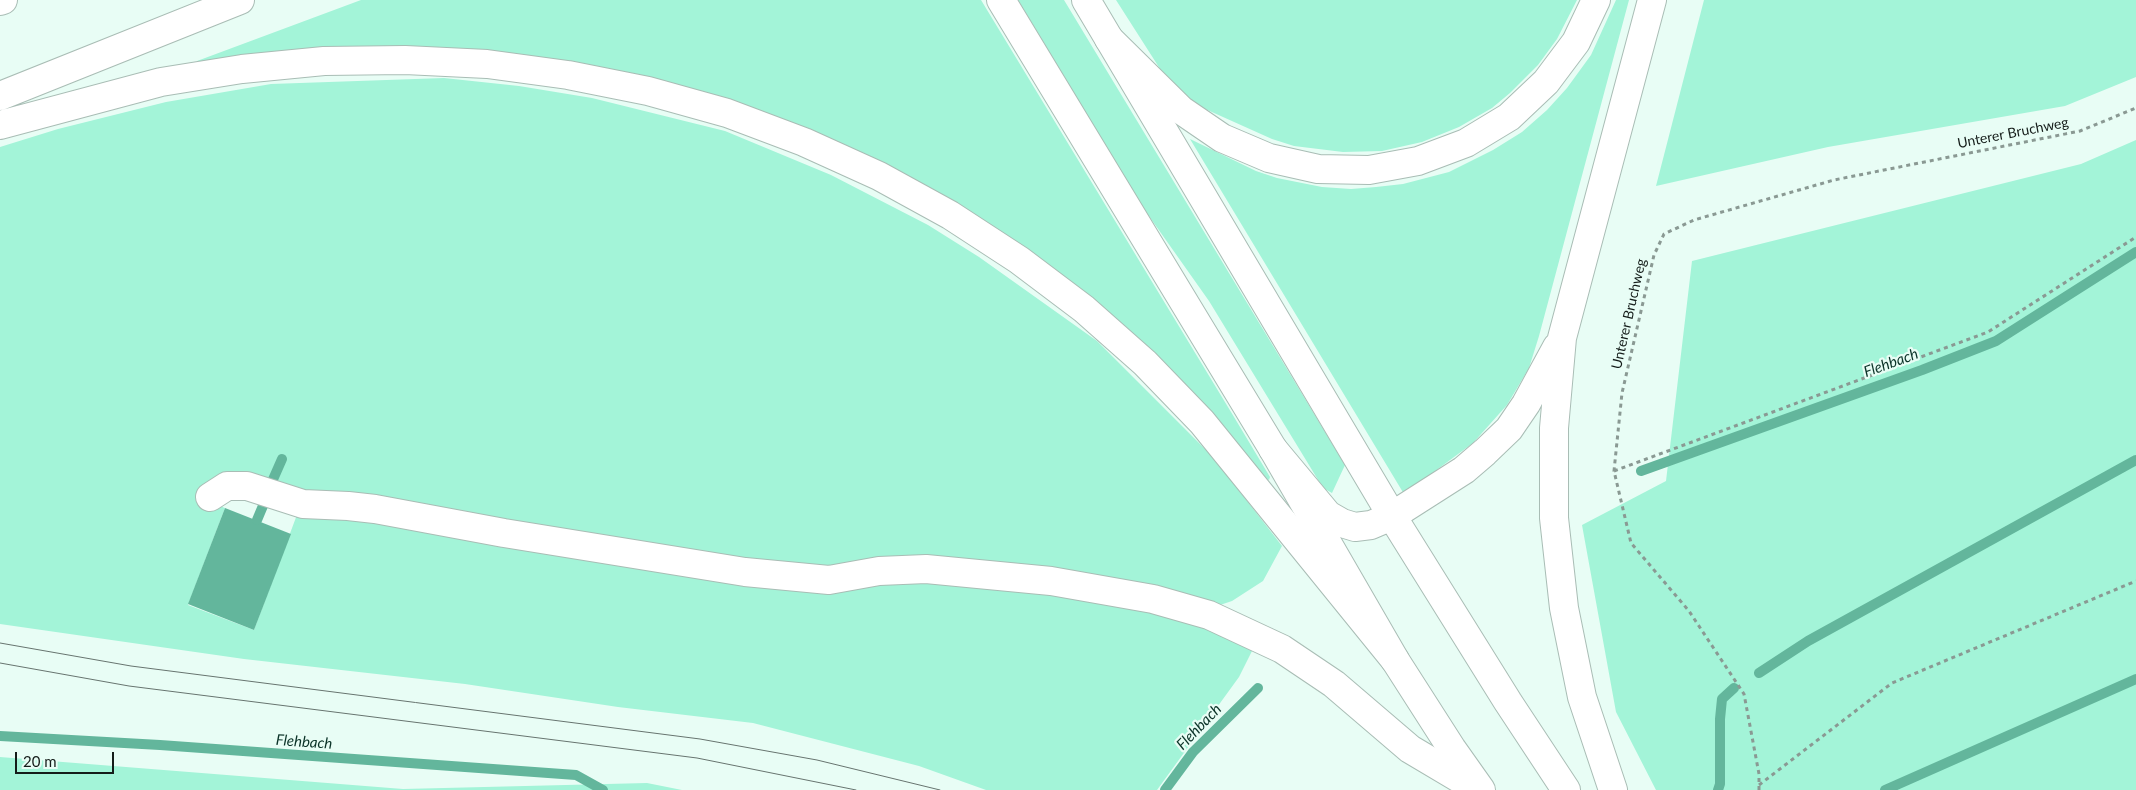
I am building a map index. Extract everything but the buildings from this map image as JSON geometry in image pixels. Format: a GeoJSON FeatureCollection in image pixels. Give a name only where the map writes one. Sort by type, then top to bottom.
{"type":"FeatureCollection","features":[{"type":"Feature","properties":{"kind":"main road"},"geometry":{"type":"LineString","coordinates":[[0,96],[240,0]]}},
{"type":"Feature","properties":{"kind":"main road"},"geometry":{"type":"LineString","coordinates":[[1001,0],[1273,448],[1395,660],[1480,790]]}},
{"type":"Feature","properties":{"kind":"main road"},"geometry":{"type":"LineString","coordinates":[[1086,0],[1392,516],[1508,702],[1566,790]]}},
{"type":"Feature","properties":{"kind":"main road"},"geometry":{"type":"LineString","coordinates":[[1109,39],[1181,110],[1222,138],[1269,158],[1318,169],[1368,170],[1418,161],[1466,143],[1509,117],[1546,82],[1576,42],[1596,0]]}},
{"type":"Feature","properties":{"kind":"main road"},"geometry":{"type":"LineString","coordinates":[[1612,790],[1582,697],[1564,608],[1554,518],[1554,428],[1562,338],[1652,0]]}},
{"type":"Feature","properties":{"kind":"main road"},"geometry":{"type":"LineString","coordinates":[[0,125],[161,82],[242,69],[324,61],[405,60],[496,65],[568,75],[640,89],[727,114],[804,142],[878,176],[950,215],[1019,260],[1091,315],[1145,363],[1202,422],[1395,660]]}},
{"type":"Feature","properties":{"kind":"main road"},"geometry":{"type":"LineString","coordinates":[[1273,448],[1328,515],[1342,523],[1355,527],[1371,525],[1392,516],[1464,470],[1509,429],[1526,404],[1562,338]]}},
{"type":"Feature","properties":{"kind":"main road"},"geometry":{"type":"LineString","coordinates":[[210,497],[227,486],[247,486],[303,504],[361,507],[504,533],[745,572],[829,580],[901,569],[946,571],[1051,580],[1153,599],[1209,615],[1282,649],[1334,684],[1410,749],[1480,790]]}},
{"type":"Feature","properties":{"kind":"path","name":"Unterer Bruchweg"},"geometry":{"type":"LineString","coordinates":[[1759,790],[1759,774],[1744,694],[1689,611],[1631,542],[1614,471],[1622,393],[1654,255],[1664,234],[1694,220],[1834,180],[2080,131],[2136,108]]}},
{"type":"Feature","properties":{"kind":"path"},"geometry":{"type":"LineString","coordinates":[[1614,471],[1988,332],[2136,237]]}},
{"type":"Feature","properties":{"kind":"path"},"geometry":{"type":"LineString","coordinates":[[1759,785],[1892,683],[2136,581]]}},
{"type":"Feature","properties":{"kind":"shaded area"},"geometry":{"type":"Polygon","coordinates":[[[361,0],[981,0],[1270,477],[1269,480],[1231,437],[1057,274],[666,84],[198,63],[197,61],[361,0]]]}},
{"type":"Feature","properties":{"kind":"shaded area"},"geometry":{"type":"Polygon","coordinates":[[[1018,0],[1064,0],[1345,465],[1332,493],[1323,488],[1209,301],[1139,202],[1018,0]]]}},
{"type":"Feature","properties":{"kind":"shaded area"},"geometry":{"type":"Polygon","coordinates":[[[1116,0],[1577,0],[1557,39],[1538,65],[1492,108],[1459,127],[1422,142],[1382,151],[1343,152],[1294,146],[1272,139],[1194,104],[1162,72],[1116,0]]]}},
{"type":"Feature","properties":{"kind":"shaded area"},"geometry":{"type":"Polygon","coordinates":[[[1616,0],[1629,0],[1529,368],[1507,405],[1473,443],[1404,494],[1190,139],[1256,171],[1277,178],[1322,187],[1351,189],[1403,184],[1449,172],[1493,150],[1522,132],[1547,110],[1567,88],[1591,55],[1616,0]]]}},
{"type":"Feature","properties":{"kind":"shaded area"},"geometry":{"type":"Polygon","coordinates":[[[1704,0],[2136,0],[2136,77],[2065,106],[1828,147],[1656,186],[1704,0]]]}},
{"type":"Feature","properties":{"kind":"shaded area"},"geometry":{"type":"Polygon","coordinates":[[[444,78],[519,86],[592,98],[725,131],[831,175],[928,225],[979,257],[1097,341],[1213,457],[1282,546],[1263,581],[1232,601],[1214,607],[1176,595],[1104,577],[987,564],[906,557],[833,569],[768,565],[644,549],[416,509],[290,492],[237,474],[213,483],[196,496],[225,508],[188,605],[254,630],[298,512],[396,521],[806,591],[860,586],[903,577],[1029,588],[1117,602],[1195,621],[1254,647],[1239,677],[1157,790],[986,790],[919,766],[753,723],[618,707],[465,684],[244,659],[0,624],[0,147],[58,129],[166,102],[271,84],[444,78]]]}},
{"type":"Feature","properties":{"kind":"shaded area"},"geometry":{"type":"Polygon","coordinates":[[[2136,140],[2136,790],[1656,790],[1616,712],[1582,525],[1666,481],[1692,261],[2081,164],[2136,140]]]}},
{"type":"Feature","properties":{"kind":"shaded area"},"geometry":{"type":"Polygon","coordinates":[[[225,508],[291,534],[254,630],[188,604],[225,508]]]}},
{"type":"Feature","properties":{"kind":"shaded area"},"geometry":{"type":"Polygon","coordinates":[[[0,757],[403,789],[647,783],[682,790],[0,790],[0,757]]]}},
{"type":"Feature","properties":{"kind":"waterway","name":"Flehbach"},"geometry":{"type":"LineString","coordinates":[[1641,471],[1922,370],[1996,341],[2136,252]]}},
{"type":"Feature","properties":{"kind":"waterway"},"geometry":{"type":"LineString","coordinates":[[271,484],[282,459]]}},
{"type":"Feature","properties":{"kind":"waterway"},"geometry":{"type":"LineString","coordinates":[[1759,673],[1808,641],[2136,460]]}},
{"type":"Feature","properties":{"kind":"waterway"},"geometry":{"type":"LineString","coordinates":[[257,520],[265,501]]}},
{"type":"Feature","properties":{"kind":"waterway"},"geometry":{"type":"LineString","coordinates":[[1885,790],[2136,679]]}},
{"type":"Feature","properties":{"kind":"waterway","name":"Flehbach"},"geometry":{"type":"LineString","coordinates":[[1165,790],[1193,752],[1258,688]]}},
{"type":"Feature","properties":{"kind":"waterway"},"geometry":{"type":"LineString","coordinates":[[1718,790],[1720,784],[1720,719],[1722,699],[1734,688]]}},
{"type":"Feature","properties":{"kind":"waterway","name":"Flehbach"},"geometry":{"type":"LineString","coordinates":[[0,736],[160,745],[576,775],[603,790]]}},
{"type":"Feature","properties":{"kind":"tram line"},"geometry":{"type":"LineString","coordinates":[[0,643],[131,666],[700,739],[817,760],[940,790]]}},
{"type":"Feature","properties":{"kind":"tram line"},"geometry":{"type":"LineString","coordinates":[[0,663],[129,686],[697,758],[856,790]]}}]}
